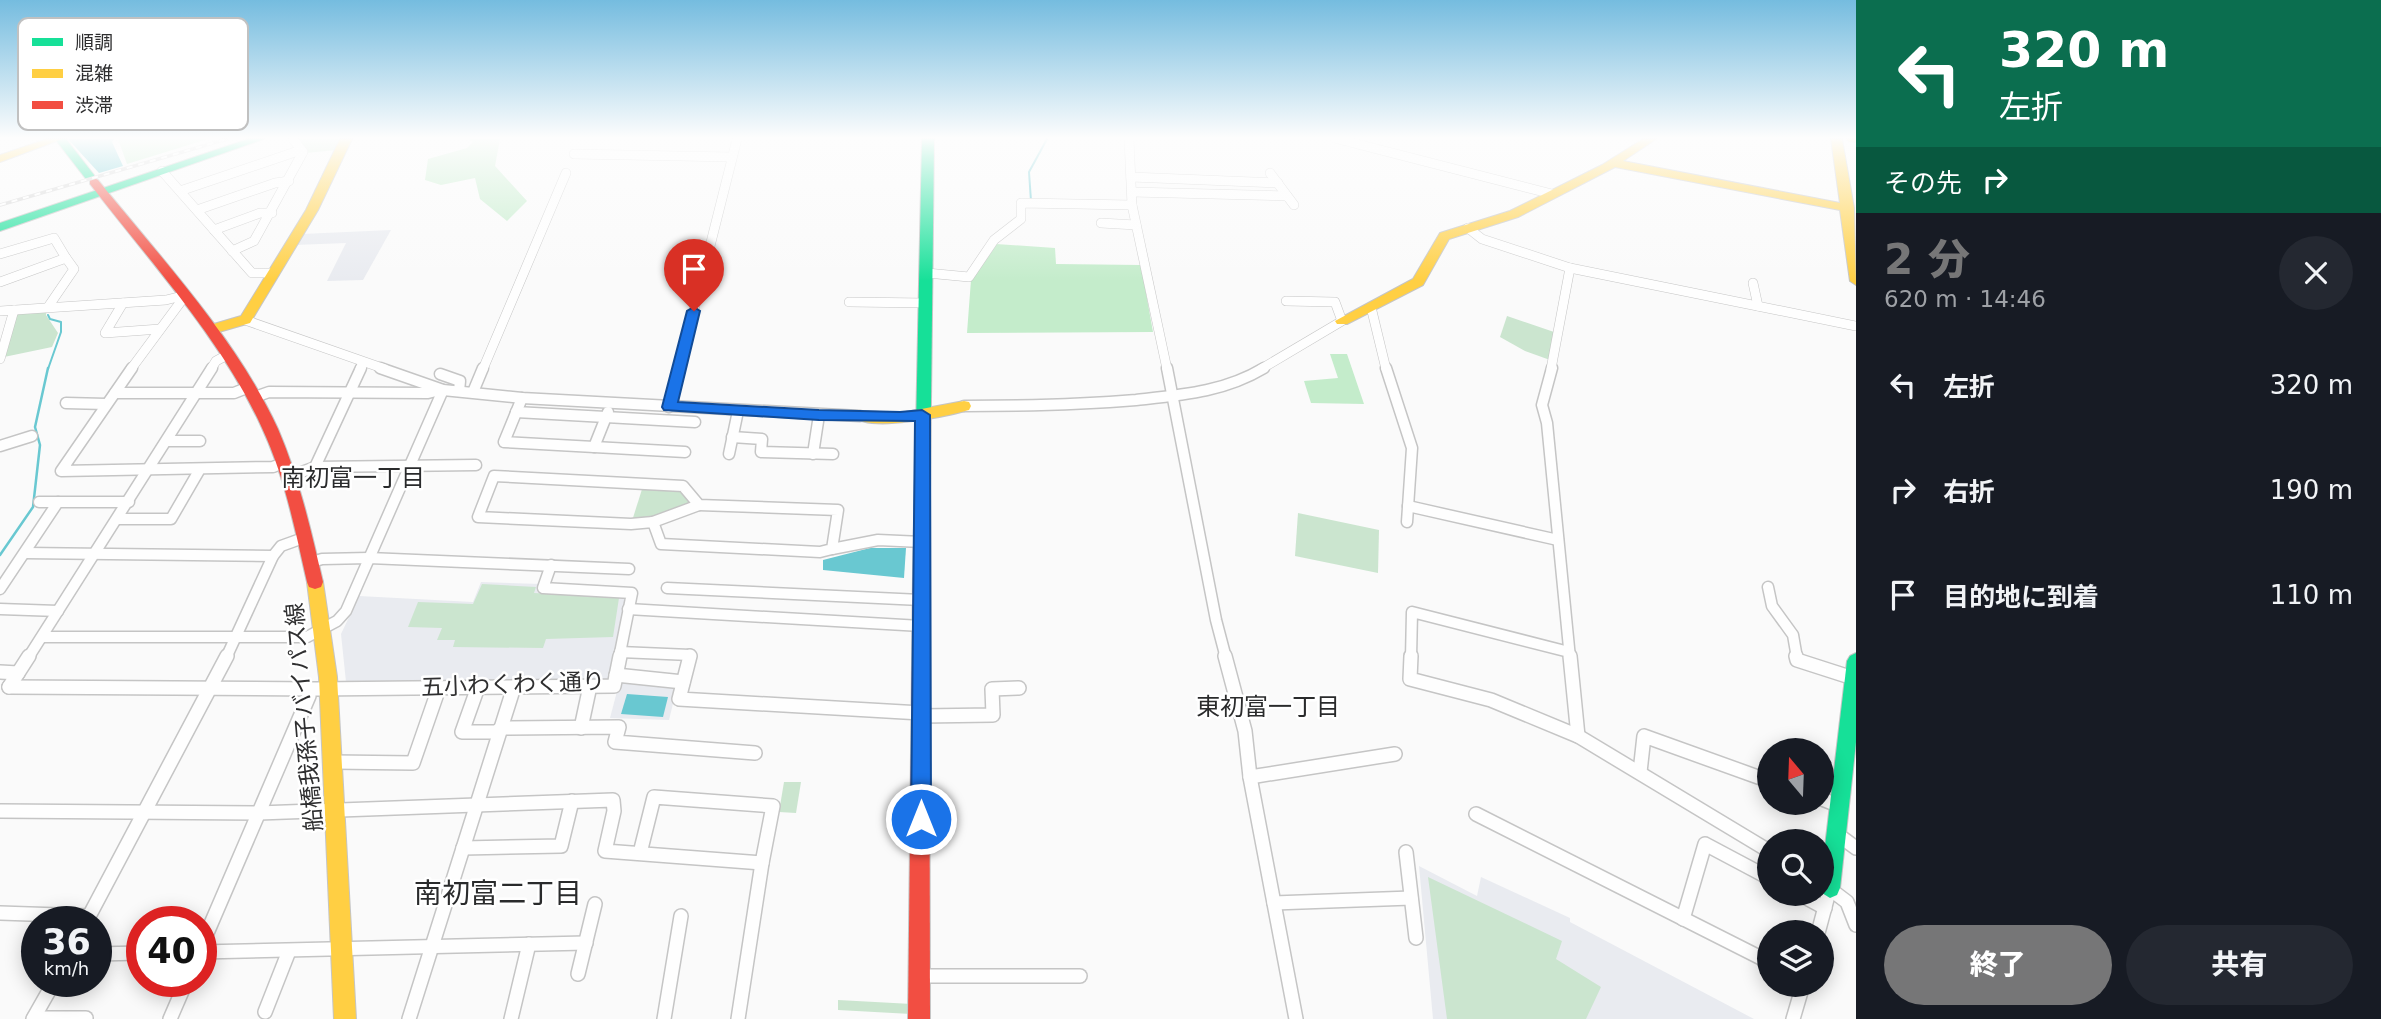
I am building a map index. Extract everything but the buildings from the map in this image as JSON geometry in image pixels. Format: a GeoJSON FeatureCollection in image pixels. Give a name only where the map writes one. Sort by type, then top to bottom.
{"type":"FeatureCollection","features":[{"type":"Feature","properties":{"kind":"street"},"geometry":{"type":"LineString","coordinates":[[0,227],[88,187]]}},
{"type":"Feature","properties":{"kind":"street","name":"船橋我孫子バイパス線"},"geometry":{"type":"LineString","coordinates":[[99,187],[212,329],[252,392],[286,470],[306,537],[323,630],[329,689],[345,1019]]}},
{"type":"Feature","properties":{"kind":"street"},"geometry":{"type":"LineString","coordinates":[[176,187],[252,274],[274,273]]}},
{"type":"Feature","properties":{"kind":"street"},"geometry":{"type":"LineString","coordinates":[[180,191],[193,187]]}},
{"type":"Feature","properties":{"kind":"street"},"geometry":{"type":"LineString","coordinates":[[197,210],[265,187]]}},
{"type":"Feature","properties":{"kind":"street"},"geometry":{"type":"LineString","coordinates":[[232,251],[254,241],[286,187]]}},
{"type":"Feature","properties":{"kind":"street"},"geometry":{"type":"LineString","coordinates":[[245,320],[312,210],[323,187]]}},
{"type":"Feature","properties":{"kind":"street"},"geometry":{"type":"LineString","coordinates":[[473,393],[560,187]]}},
{"type":"Feature","properties":{"kind":"street"},"geometry":{"type":"LineString","coordinates":[[669,407],[725,187]]}},
{"type":"Feature","properties":{"kind":"street"},"geometry":{"type":"LineString","coordinates":[[919,1019],[922,415],[928,187]]}},
{"type":"Feature","properties":{"kind":"street"},"geometry":{"type":"LineString","coordinates":[[1132,187],[1132,205],[1216,620],[1245,731],[1251,777],[1297,1019]]}},
{"type":"Feature","properties":{"kind":"street"},"geometry":{"type":"LineString","coordinates":[[1280,187],[1294,205]]}},
{"type":"Feature","properties":{"kind":"street"},"geometry":{"type":"LineString","coordinates":[[1523,187],[1552,194]]}},
{"type":"Feature","properties":{"kind":"street"},"geometry":{"type":"LineString","coordinates":[[115,393],[428,393],[443,390],[522,398],[900,418],[964,406],[1068,406],[1173,398],[1223,388],[1247,378],[1342,321],[1418,282],[1444,236],[1503,219],[1567,187]]}},
{"type":"Feature","properties":{"kind":"street"},"geometry":{"type":"LineString","coordinates":[[1757,187],[1850,202],[1856,281]]}},
{"type":"Feature","properties":{"kind":"street"},"geometry":{"type":"LineString","coordinates":[[1132,192],[1287,196]]}},
{"type":"Feature","properties":{"kind":"street"},"geometry":{"type":"LineString","coordinates":[[927,273],[969,277],[994,240],[1021,219],[1021,203],[1132,205]]}},
{"type":"Feature","properties":{"kind":"street"},"geometry":{"type":"LineString","coordinates":[[214,230],[260,214],[272,213]]}},
{"type":"Feature","properties":{"kind":"street"},"geometry":{"type":"LineString","coordinates":[[1101,223],[1136,225]]}},
{"type":"Feature","properties":{"kind":"street"},"geometry":{"type":"LineString","coordinates":[[1468,228],[1482,239],[1570,268],[1856,326]]}},
{"type":"Feature","properties":{"kind":"street"},"geometry":{"type":"LineString","coordinates":[[0,254],[54,237],[74,268],[48,307]]}},
{"type":"Feature","properties":{"kind":"street"},"geometry":{"type":"LineString","coordinates":[[0,282],[66,258]]}},
{"type":"Feature","properties":{"kind":"street"},"geometry":{"type":"LineString","coordinates":[[1570,268],[1558,343],[1542,405],[1547,423],[1578,736]]}},
{"type":"Feature","properties":{"kind":"street"},"geometry":{"type":"LineString","coordinates":[[1753,282],[1758,306]]}},
{"type":"Feature","properties":{"kind":"street"},"geometry":{"type":"LineString","coordinates":[[0,311],[166,300],[185,296]]}},
{"type":"Feature","properties":{"kind":"street"},"geometry":{"type":"LineString","coordinates":[[185,296],[61,471],[273,467],[286,470],[316,467],[409,467],[417,464],[476,465]]}},
{"type":"Feature","properties":{"kind":"street"},"geometry":{"type":"LineString","coordinates":[[1286,301],[1335,302],[1342,321]]}},
{"type":"Feature","properties":{"kind":"street"},"geometry":{"type":"LineString","coordinates":[[849,302],[926,303]]}},
{"type":"Feature","properties":{"kind":"street"},"geometry":{"type":"LineString","coordinates":[[123,303],[105,333],[160,329]]}},
{"type":"Feature","properties":{"kind":"street"},"geometry":{"type":"LineString","coordinates":[[1371,307],[1391,389],[1412,448],[1408,522]]}},
{"type":"Feature","properties":{"kind":"street"},"geometry":{"type":"LineString","coordinates":[[0,359],[14,310]]}},
{"type":"Feature","properties":{"kind":"street"},"geometry":{"type":"LineString","coordinates":[[212,329],[233,321],[245,320],[443,390]]}},
{"type":"Feature","properties":{"kind":"street"},"geometry":{"type":"LineString","coordinates":[[0,672],[18,673],[150,470],[216,361],[229,354]]}},
{"type":"Feature","properties":{"kind":"street"},"geometry":{"type":"LineString","coordinates":[[316,467],[363,363]]}},
{"type":"Feature","properties":{"kind":"street"},"geometry":{"type":"LineString","coordinates":[[440,373],[460,381],[459,391]]}},
{"type":"Feature","properties":{"kind":"street"},"geometry":{"type":"LineString","coordinates":[[41,637],[234,639],[307,637],[323,630],[346,611],[443,390]]}},
{"type":"Feature","properties":{"kind":"street"},"geometry":{"type":"LineString","coordinates":[[522,398],[504,442],[685,452]]}},
{"type":"Feature","properties":{"kind":"street"},"geometry":{"type":"LineString","coordinates":[[66,403],[106,404]]}},
{"type":"Feature","properties":{"kind":"street"},"geometry":{"type":"LineString","coordinates":[[594,447],[611,403]]}},
{"type":"Feature","properties":{"kind":"street"},"geometry":{"type":"LineString","coordinates":[[729,454],[738,411]]}},
{"type":"Feature","properties":{"kind":"street"},"geometry":{"type":"LineString","coordinates":[[516,412],[695,422]]}},
{"type":"Feature","properties":{"kind":"street"},"geometry":{"type":"LineString","coordinates":[[813,454],[819,415]]}},
{"type":"Feature","properties":{"kind":"street"},"geometry":{"type":"LineString","coordinates":[[0,446],[32,436]]}},
{"type":"Feature","properties":{"kind":"street"},"geometry":{"type":"LineString","coordinates":[[732,437],[762,439],[761,452],[833,454]]}},
{"type":"Feature","properties":{"kind":"street"},"geometry":{"type":"LineString","coordinates":[[168,441],[200,440]]}},
{"type":"Feature","properties":{"kind":"street"},"geometry":{"type":"LineString","coordinates":[[118,519],[171,519],[200,469]]}},
{"type":"Feature","properties":{"kind":"street"},"geometry":{"type":"LineString","coordinates":[[699,505],[683,485],[494,476],[478,517],[631,524],[653,522],[699,505],[838,510],[832,551]]}},
{"type":"Feature","properties":{"kind":"street"},"geometry":{"type":"LineString","coordinates":[[39,502],[129,502]]}},
{"type":"Feature","properties":{"kind":"street"},"geometry":{"type":"LineString","coordinates":[[0,589],[58,502]]}},
{"type":"Feature","properties":{"kind":"street"},"geometry":{"type":"LineString","coordinates":[[1408,506],[1559,540]]}},
{"type":"Feature","properties":{"kind":"street"},"geometry":{"type":"LineString","coordinates":[[653,522],[661,544],[832,551],[878,540],[922,542]]}},
{"type":"Feature","properties":{"kind":"street"},"geometry":{"type":"LineString","coordinates":[[95,906],[212,688],[273,556],[281,546],[306,537]]}},
{"type":"Feature","properties":{"kind":"street"},"geometry":{"type":"LineString","coordinates":[[24,553],[273,556]]}},
{"type":"Feature","properties":{"kind":"street"},"geometry":{"type":"LineString","coordinates":[[312,562],[321,559],[369,558],[629,569]]}},
{"type":"Feature","properties":{"kind":"street"},"geometry":{"type":"LineString","coordinates":[[551,565],[543,588],[632,593],[616,675]]}},
{"type":"Feature","properties":{"kind":"street"},"geometry":{"type":"LineString","coordinates":[[667,587],[921,600]]}},
{"type":"Feature","properties":{"kind":"street"},"geometry":{"type":"LineString","coordinates":[[1768,587],[1772,606],[1793,635],[1797,660],[1855,676],[1849,790],[1840,806],[1834,848]]}},
{"type":"Feature","properties":{"kind":"street"},"geometry":{"type":"LineString","coordinates":[[628,609],[921,626]]}},
{"type":"Feature","properties":{"kind":"street"},"geometry":{"type":"LineString","coordinates":[[1,610],[58,611]]}},
{"type":"Feature","properties":{"kind":"street"},"geometry":{"type":"LineString","coordinates":[[1569,652],[1412,612],[1410,679],[1491,701],[1578,736],[1757,844]]}},
{"type":"Feature","properties":{"kind":"street"},"geometry":{"type":"LineString","coordinates":[[620,652],[690,655],[679,699],[922,715],[993,715],[992,689],[1019,688]]}},
{"type":"Feature","properties":{"kind":"street","name":"五小わくわく通り"},"geometry":{"type":"LineString","coordinates":[[18,673],[9,687],[329,689],[614,686],[616,675],[683,681]]}},
{"type":"Feature","properties":{"kind":"street"},"geometry":{"type":"LineString","coordinates":[[581,728],[590,686]]}},
{"type":"Feature","properties":{"kind":"street"},"geometry":{"type":"LineString","coordinates":[[478,687],[462,732],[496,732],[502,728],[619,727],[615,742],[755,753]]}},
{"type":"Feature","properties":{"kind":"street"},"geometry":{"type":"LineString","coordinates":[[409,1019],[514,687]]}},
{"type":"Feature","properties":{"kind":"street"},"geometry":{"type":"LineString","coordinates":[[333,762],[413,763],[439,688]]}},
{"type":"Feature","properties":{"kind":"street"},"geometry":{"type":"LineString","coordinates":[[217,910],[309,696]]}},
{"type":"Feature","properties":{"kind":"street"},"geometry":{"type":"LineString","coordinates":[[1640,772],[1644,736],[1757,777]]}},
{"type":"Feature","properties":{"kind":"street"},"geometry":{"type":"LineString","coordinates":[[1251,777],[1395,754]]}},
{"type":"Feature","properties":{"kind":"street"},"geometry":{"type":"LineString","coordinates":[[640,853],[654,797],[772,806],[738,1019]]}},
{"type":"Feature","properties":{"kind":"street"},"geometry":{"type":"LineString","coordinates":[[0,811],[259,813],[613,800],[614,811],[605,851],[762,863]]}},
{"type":"Feature","properties":{"kind":"street"},"geometry":{"type":"LineString","coordinates":[[463,848],[561,846],[572,801]]}},
{"type":"Feature","properties":{"kind":"street"},"geometry":{"type":"LineString","coordinates":[[1834,804],[1840,806]]}},
{"type":"Feature","properties":{"kind":"street"},"geometry":{"type":"LineString","coordinates":[[1476,814],[1757,956]]}},
{"type":"Feature","properties":{"kind":"street"},"geometry":{"type":"LineString","coordinates":[[1837,834],[1856,848]]}},
{"type":"Feature","properties":{"kind":"street"},"geometry":{"type":"LineString","coordinates":[[1683,919],[1705,844],[1757,872]]}},
{"type":"Feature","properties":{"kind":"street"},"geometry":{"type":"LineString","coordinates":[[1406,852],[1416,938]]}},
{"type":"Feature","properties":{"kind":"street"},"geometry":{"type":"LineString","coordinates":[[1834,892],[1847,902],[1856,925]]}},
{"type":"Feature","properties":{"kind":"street"},"geometry":{"type":"LineString","coordinates":[[1274,903],[1410,898]]}},
{"type":"Feature","properties":{"kind":"street"},"geometry":{"type":"LineString","coordinates":[[578,974],[595,904]]}},
{"type":"Feature","properties":{"kind":"street"},"geometry":{"type":"LineString","coordinates":[[1821,906],[1825,908],[1822,920]]}},
{"type":"Feature","properties":{"kind":"street"},"geometry":{"type":"LineString","coordinates":[[0,913],[21,914]]}},
{"type":"Feature","properties":{"kind":"street"},"geometry":{"type":"LineString","coordinates":[[664,1019],[681,916]]}},
{"type":"Feature","properties":{"kind":"street"},"geometry":{"type":"LineString","coordinates":[[217,952],[586,943]]}},
{"type":"Feature","properties":{"kind":"street"},"geometry":{"type":"LineString","coordinates":[[511,1019],[529,944]]}},
{"type":"Feature","properties":{"kind":"street"},"geometry":{"type":"LineString","coordinates":[[265,1012],[289,951]]}},
{"type":"Feature","properties":{"kind":"street"},"geometry":{"type":"LineString","coordinates":[[920,976],[1080,976]]}},
{"type":"Feature","properties":{"kind":"street"},"geometry":{"type":"LineString","coordinates":[[46,997],[34,1018],[86,1018]]}},
{"type":"Feature","properties":{"kind":"street"},"geometry":{"type":"LineString","coordinates":[[170,1019],[180,997]]}},
{"type":"Feature","properties":{"kind":"street"},"geometry":{"type":"LineString","coordinates":[[1793,1019],[1799,997]]}},
{"type":"Feature","properties":{"kind":"shaded area"},"geometry":{"type":"Polygon","coordinates":[[[391,230],[363,280],[327,281],[346,243],[295,245],[302,234],[391,230]]]}},
{"type":"Feature","properties":{"kind":"shaded area"},"geometry":{"type":"Polygon","coordinates":[[[481,582],[541,584],[627,597],[611,681],[346,682],[341,634],[359,596],[473,602],[481,582]]]}},
{"type":"Feature","properties":{"kind":"shaded area"},"geometry":{"type":"Polygon","coordinates":[[[620,680],[678,683],[669,720],[610,718],[620,680]]]}},
{"type":"Feature","properties":{"kind":"shaded area"},"geometry":{"type":"Polygon","coordinates":[[[1419,866],[1477,896],[1481,877],[1570,918],[1570,922],[1754,1019],[1433,1019],[1419,866]]]}},
{"type":"Feature","properties":{"kind":"green space"},"geometry":{"type":"Polygon","coordinates":[[[477,187],[514,187],[527,201],[507,221],[480,199],[477,187]]]}},
{"type":"Feature","properties":{"kind":"green space"},"geometry":{"type":"Polygon","coordinates":[[[996,244],[1055,248],[1056,264],[1141,265],[1153,332],[967,333],[971,280],[996,244]]]}},
{"type":"Feature","properties":{"kind":"green space"},"geometry":{"type":"Polygon","coordinates":[[[47,310],[46,315],[58,333],[52,347],[4,357],[16,313],[47,310]]]}},
{"type":"Feature","properties":{"kind":"green space"},"geometry":{"type":"Polygon","coordinates":[[[1507,316],[1557,333],[1550,360],[1525,351],[1500,337],[1507,316]]]}},
{"type":"Feature","properties":{"kind":"green space"},"geometry":{"type":"Polygon","coordinates":[[[1330,354],[1347,354],[1364,404],[1311,403],[1304,381],[1338,378],[1330,354]]]}},
{"type":"Feature","properties":{"kind":"green space"},"geometry":{"type":"Polygon","coordinates":[[[643,486],[677,488],[691,503],[667,514],[632,521],[643,486]]]}},
{"type":"Feature","properties":{"kind":"green space"},"geometry":{"type":"Polygon","coordinates":[[[1298,513],[1379,530],[1378,573],[1295,556],[1298,513]]]}},
{"type":"Feature","properties":{"kind":"green space"},"geometry":{"type":"Polygon","coordinates":[[[482,584],[536,587],[534,593],[619,598],[613,637],[546,639],[543,648],[453,647],[455,640],[437,640],[442,628],[408,627],[418,602],[473,604],[482,584]]]}},
{"type":"Feature","properties":{"kind":"green space"},"geometry":{"type":"Polygon","coordinates":[[[784,782],[801,782],[796,813],[779,812],[784,782]]]}},
{"type":"Feature","properties":{"kind":"green space"},"geometry":{"type":"Polygon","coordinates":[[[1428,877],[1562,941],[1556,959],[1601,987],[1586,1019],[1447,1019],[1428,877]]]}},
{"type":"Feature","properties":{"kind":"green space"},"geometry":{"type":"Polygon","coordinates":[[[838,1000],[912,1004],[911,1014],[838,1010],[838,1000]]]}},
{"type":"Feature","properties":{"kind":"water"},"geometry":{"type":"Polygon","coordinates":[[[870,548],[906,548],[904,578],[823,570],[823,560],[870,548]]]}},
{"type":"Feature","properties":{"kind":"water"},"geometry":{"type":"Polygon","coordinates":[[[627,694],[668,697],[663,717],[621,714],[627,694]]]}},
{"type":"Feature","properties":{"kind":"waterway"},"geometry":{"type":"LineString","coordinates":[[1030,187],[1031,201]]}},
{"type":"Feature","properties":{"kind":"waterway"},"geometry":{"type":"LineString","coordinates":[[48,315],[50,319],[61,322],[61,332],[48,369]]}},
{"type":"Feature","properties":{"kind":"waterway"},"geometry":{"type":"LineString","coordinates":[[0,555],[33,507],[40,445],[35,427],[48,368]]}},
{"type":"Feature","properties":{"kind":"railway"},"geometry":{"type":"LineString","coordinates":[[0,205],[63,187]]}},
{"type":"Feature","properties":{"kind":"traffic: fast"},"geometry":{"type":"LineString","coordinates":[[0,227],[119,187]]}},
{"type":"Feature","properties":{"kind":"traffic: fast"},"geometry":{"type":"LineString","coordinates":[[921,575],[927,187]]}},
{"type":"Feature","properties":{"kind":"traffic: fast"},"geometry":{"type":"LineString","coordinates":[[1834,853],[1856,661]]}},
{"type":"Feature","properties":{"kind":"traffic: slow"},"geometry":{"type":"LineString","coordinates":[[212,329],[233,321],[245,320],[312,210],[323,187]]}},
{"type":"Feature","properties":{"kind":"traffic: slow"},"geometry":{"type":"LineString","coordinates":[[1342,321],[1418,282],[1444,236],[1514,214],[1568,187]]}},
{"type":"Feature","properties":{"kind":"traffic: slow"},"geometry":{"type":"LineString","coordinates":[[1736,187],[1848,208]]}},
{"type":"Feature","properties":{"kind":"traffic: slow"},"geometry":{"type":"LineString","coordinates":[[1843,187],[1856,281]]}},
{"type":"Feature","properties":{"kind":"traffic: slow"},"geometry":{"type":"LineString","coordinates":[[860,416],[900,418],[964,406]]}},
{"type":"Feature","properties":{"kind":"traffic: slow"},"geometry":{"type":"LineString","coordinates":[[315,582],[328,677],[345,1019]]}},
{"type":"Feature","properties":{"kind":"traffic: jam"},"geometry":{"type":"LineString","coordinates":[[98,187],[229,354],[270,429],[298,506],[315,582]]}},
{"type":"Feature","properties":{"kind":"traffic: jam"},"geometry":{"type":"LineString","coordinates":[[919,1019],[921,575]]}},
{"type":"Feature","properties":{"kind":"district","name":"南初富一丁目"},"geometry":{"type":"Point","coordinates":[353,478]}},
{"type":"Feature","properties":{"kind":"district","name":"東初富一丁目"},"geometry":{"type":"Point","coordinates":[1268,707]}},
{"type":"Feature","properties":{"kind":"district","name":"南初富二丁目"},"geometry":{"type":"Point","coordinates":[498,893]}},
{"type":"Feature","properties":{"kind":"route"},"geometry":{"type":"LineString","coordinates":[[694,311],[669,407],[900,418],[922,415],[921,819]]}}]}
